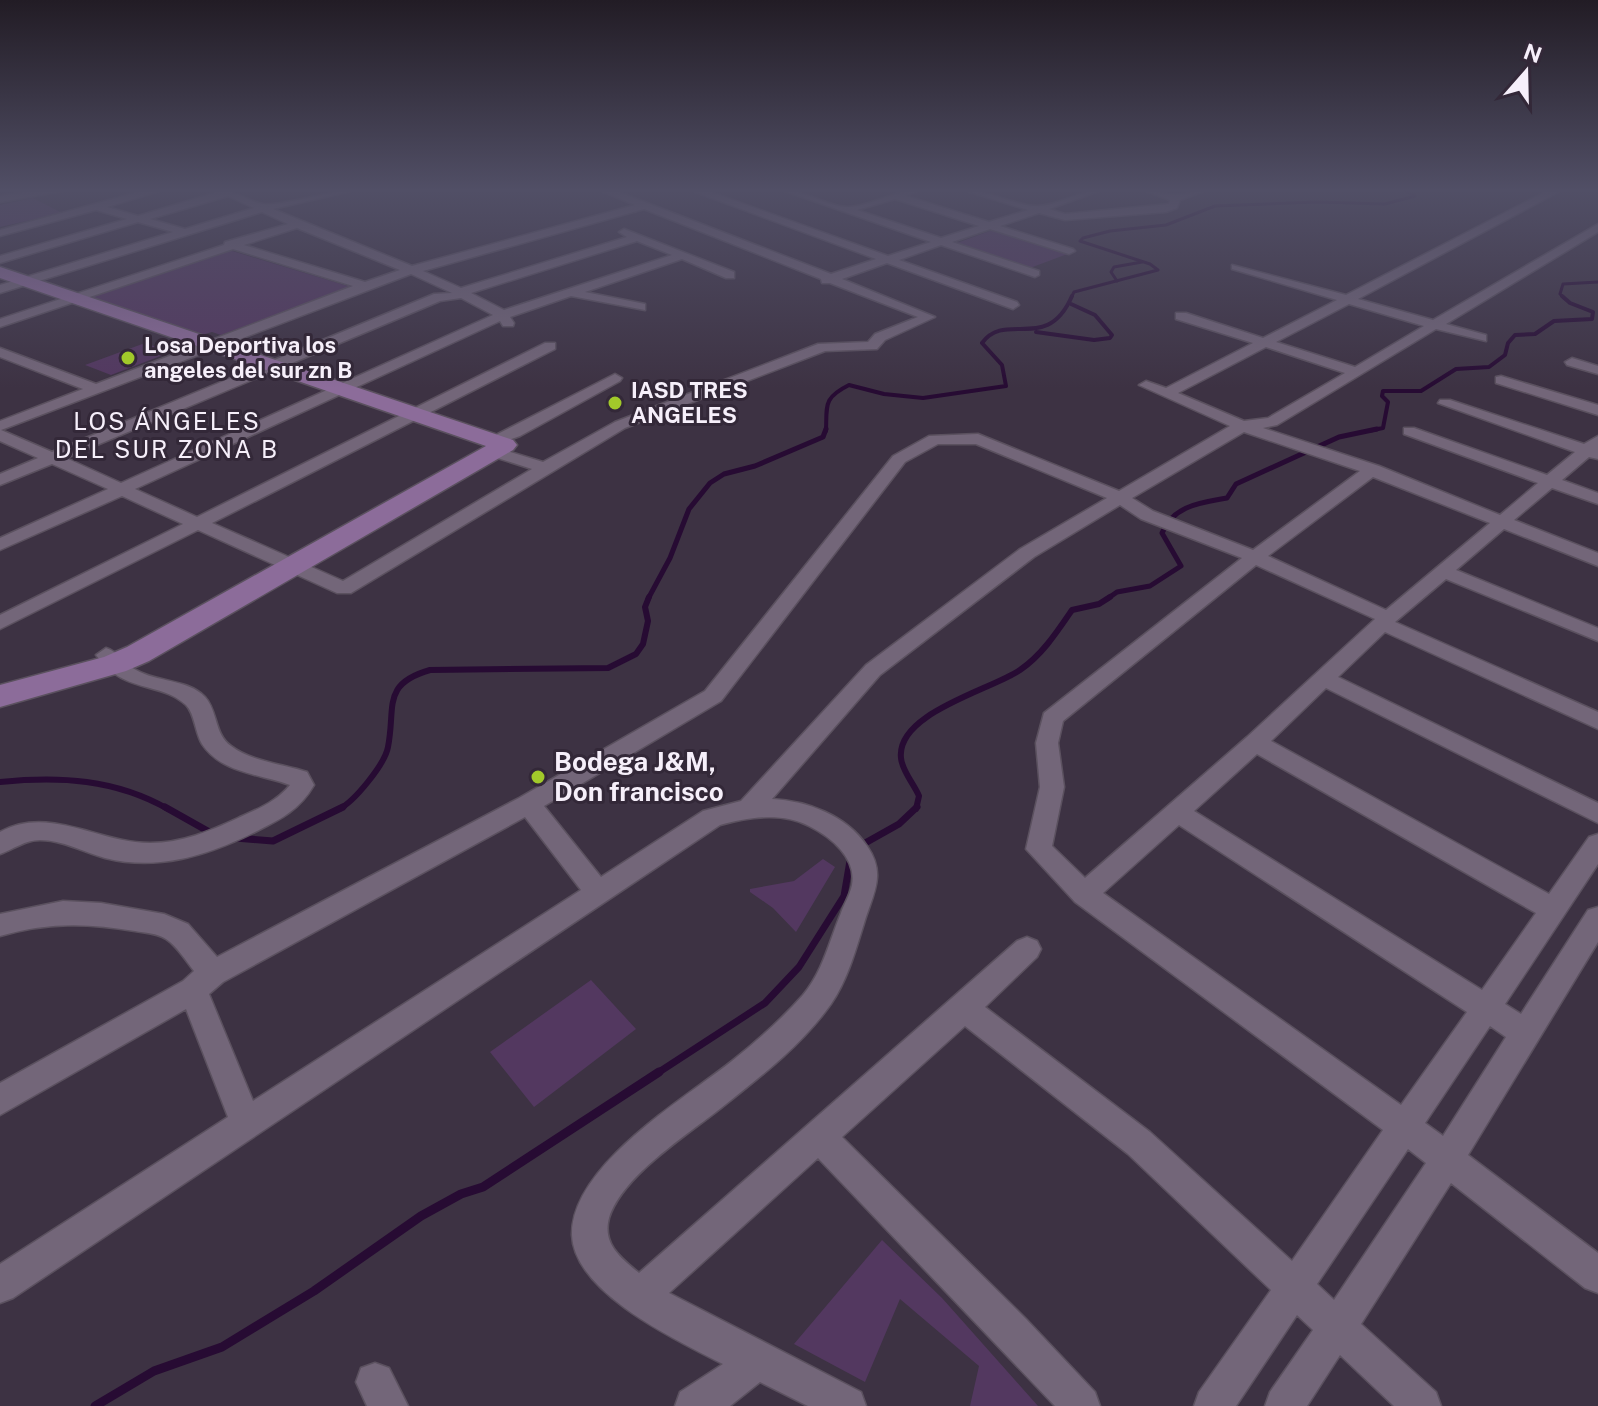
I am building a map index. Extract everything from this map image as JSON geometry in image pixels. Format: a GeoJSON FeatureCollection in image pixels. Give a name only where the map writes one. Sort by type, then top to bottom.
{"type":"FeatureCollection","features":[{"type":"Feature","properties":{"kind":"street"},"geometry":{"type":"LineString","coordinates":[[8,282],[98,257]]}},
{"type":"Feature","properties":{"kind":"street"},"geometry":{"type":"LineString","coordinates":[[0,323],[198,257]]}},
{"type":"Feature","properties":{"kind":"street"},"geometry":{"type":"LineString","coordinates":[[271,257],[363,285]]}},
{"type":"Feature","properties":{"kind":"street"},"geometry":{"type":"LineString","coordinates":[[377,257],[461,292],[506,320]]}},
{"type":"Feature","properties":{"kind":"street"},"geometry":{"type":"LineString","coordinates":[[0,426],[363,285],[464,257]]}},
{"type":"Feature","properties":{"kind":"street"},"geometry":{"type":"LineString","coordinates":[[0,480],[438,297],[455,297],[461,292],[575,257]]}},
{"type":"Feature","properties":{"kind":"street"},"geometry":{"type":"LineString","coordinates":[[0,545],[332,392],[571,293],[679,257]]}},
{"type":"Feature","properties":{"kind":"street"},"geometry":{"type":"LineString","coordinates":[[688,257],[730,275]]}},
{"type":"Feature","properties":{"kind":"street"},"geometry":{"type":"LineString","coordinates":[[0,435],[344,589],[620,425],[823,347],[872,346],[880,337],[929,317],[774,257]]}},
{"type":"Feature","properties":{"kind":"street"},"geometry":{"type":"LineString","coordinates":[[880,257],[1013,305]]}},
{"type":"Feature","properties":{"kind":"street"},"geometry":{"type":"LineString","coordinates":[[811,285],[899,257]]}},
{"type":"Feature","properties":{"kind":"street"},"geometry":{"type":"LineString","coordinates":[[986,257],[1035,273]]}},
{"type":"Feature","properties":{"kind":"street"},"geometry":{"type":"LineString","coordinates":[[1166,394],[1429,257]]}},
{"type":"Feature","properties":{"kind":"street"},"geometry":{"type":"LineString","coordinates":[[749,809],[873,670],[1027,553],[1242,426],[1272,422],[1549,257]]}},
{"type":"Feature","properties":{"kind":"street"},"geometry":{"type":"LineString","coordinates":[[1236,267],[1481,338]]}},
{"type":"Feature","properties":{"kind":"street"},"geometry":{"type":"LineString","coordinates":[[8,282],[407,417],[497,444],[551,465]]}},
{"type":"Feature","properties":{"kind":"street"},"geometry":{"type":"LineString","coordinates":[[571,293],[641,307]]}},
{"type":"Feature","properties":{"kind":"street"},"geometry":{"type":"LineString","coordinates":[[1181,316],[1357,372]]}},
{"type":"Feature","properties":{"kind":"street"},"geometry":{"type":"LineString","coordinates":[[0,623],[550,346]]}},
{"type":"Feature","properties":{"kind":"street"},"geometry":{"type":"LineString","coordinates":[[0,352],[95,389]]}},
{"type":"Feature","properties":{"kind":"street"},"geometry":{"type":"LineString","coordinates":[[1572,362],[1598,370]]}},
{"type":"Feature","properties":{"kind":"street"},"geometry":{"type":"LineString","coordinates":[[0,684],[138,654],[285,563],[615,378]]}},
{"type":"Feature","properties":{"kind":"street"},"geometry":{"type":"LineString","coordinates":[[1501,380],[1598,410]]}},
{"type":"Feature","properties":{"kind":"street"},"geometry":{"type":"LineString","coordinates":[[1146,385],[1242,426],[1373,469],[1598,560]]}},
{"type":"Feature","properties":{"kind":"street"},"geometry":{"type":"LineString","coordinates":[[1445,403],[1594,448]]}},
{"type":"Feature","properties":{"kind":"street"},"geometry":{"type":"LineString","coordinates":[[1409,431],[1598,499]]}},
{"type":"Feature","properties":{"kind":"street"},"geometry":{"type":"LineString","coordinates":[[0,1100],[203,982],[528,804],[713,696],[899,459],[935,439],[978,439],[1121,498],[1147,515],[1255,557],[1598,721]]}},
{"type":"Feature","properties":{"kind":"street"},"geometry":{"type":"LineString","coordinates":[[1084,894],[1255,743],[1442,571],[1548,481],[1594,448]]}},
{"type":"Feature","properties":{"kind":"street"},"geometry":{"type":"LineString","coordinates":[[1373,469],[1255,557],[1052,718],[1047,743],[1052,787],[1039,849],[1084,894],[1405,1127],[1598,1275]]}},
{"type":"Feature","properties":{"kind":"street"},"geometry":{"type":"LineString","coordinates":[[1442,571],[1598,635]]}},
{"type":"Feature","properties":{"kind":"street"},"geometry":{"type":"LineString","coordinates":[[0,696],[110,659]]}},
{"type":"Feature","properties":{"kind":"street"},"geometry":{"type":"LineString","coordinates":[[0,844],[37,828],[105,848],[148,853],[182,851],[222,837],[272,813],[298,794],[302,785],[299,778],[245,764],[222,752],[211,740],[197,702],[182,693],[128,675],[110,659]]}},
{"type":"Feature","properties":{"kind":"street"},"geometry":{"type":"LineString","coordinates":[[1323,678],[1598,814]]}},
{"type":"Feature","properties":{"kind":"street"},"geometry":{"type":"LineString","coordinates":[[1255,743],[1552,909]]}},
{"type":"Feature","properties":{"kind":"street"},"geometry":{"type":"LineString","coordinates":[[528,804],[599,893]]}},
{"type":"Feature","properties":{"kind":"street"},"geometry":{"type":"LineString","coordinates":[[0,1285],[712,818],[749,809],[793,810],[839,831],[862,859],[866,885],[828,984],[815,1003],[759,1057],[636,1156],[615,1177],[598,1202],[591,1224],[590,1243],[603,1269],[639,1296],[756,1361],[799,1379],[847,1406]]}},
{"type":"Feature","properties":{"kind":"street"},"geometry":{"type":"LineString","coordinates":[[1176,811],[1525,1033]]}},
{"type":"Feature","properties":{"kind":"street"},"geometry":{"type":"LineString","coordinates":[[1213,1406],[1598,844]]}},
{"type":"Feature","properties":{"kind":"street"},"geometry":{"type":"LineString","coordinates":[[0,925],[35,913],[60,910],[164,925],[178,932],[203,982],[247,1124]]}},
{"type":"Feature","properties":{"kind":"street"},"geometry":{"type":"LineString","coordinates":[[1284,1406],[1400,1234],[1598,918]]}},
{"type":"Feature","properties":{"kind":"street"},"geometry":{"type":"LineString","coordinates":[[639,1296],[1027,949]]}},
{"type":"Feature","properties":{"kind":"street"},"geometry":{"type":"LineString","coordinates":[[964,1008],[1139,1143],[1422,1406]]}},
{"type":"Feature","properties":{"kind":"street"},"geometry":{"type":"LineString","coordinates":[[820,1137],[1013,1332],[1081,1406]]}},
{"type":"Feature","properties":{"kind":"street"},"geometry":{"type":"LineString","coordinates":[[694,1406],[725,1387],[756,1361]]}},
{"type":"Feature","properties":{"kind":"shaded area"},"geometry":{"type":"Polygon","coordinates":[[[209,257],[251,257],[351,287],[221,335],[212,332],[202,335],[88,297],[209,257]]]}},
{"type":"Feature","properties":{"kind":"shaded area"},"geometry":{"type":"Polygon","coordinates":[[[997,257],[1060,257],[1030,268],[997,257]]]}},
{"type":"Feature","properties":{"kind":"shaded area","name":"Losa Deportiva los angeles del sur zn B"},"geometry":{"type":"Polygon","coordinates":[[[145,343],[171,352],[111,375],[85,365],[145,343]]]}},
{"type":"Feature","properties":{"kind":"shaded area"},"geometry":{"type":"Polygon","coordinates":[[[823,859],[835,867],[796,932],[773,908],[750,892],[750,889],[794,881],[823,859]]]}},
{"type":"Feature","properties":{"kind":"shaded area"},"geometry":{"type":"Polygon","coordinates":[[[591,980],[636,1029],[534,1107],[490,1052],[591,980]]]}},
{"type":"Feature","properties":{"kind":"shaded area"},"geometry":{"type":"Polygon","coordinates":[[[882,1240],[942,1298],[1038,1406],[970,1406],[979,1366],[900,1299],[865,1382],[794,1344],[882,1240]]]}},
{"type":"Feature","properties":{"kind":"waterway"},"geometry":{"type":"LineString","coordinates":[[1117,281],[1158,270],[1128,257]]}},
{"type":"Feature","properties":{"kind":"waterway"},"geometry":{"type":"LineString","coordinates":[[1117,281],[1111,272],[1114,267],[1142,262]]}},
{"type":"Feature","properties":{"kind":"waterway"},"geometry":{"type":"LineString","coordinates":[[1072,296],[1074,292],[1117,281]]}},
{"type":"Feature","properties":{"kind":"waterway"},"geometry":{"type":"LineString","coordinates":[[1562,296],[1563,284],[1598,282]]}},
{"type":"Feature","properties":{"kind":"waterway"},"geometry":{"type":"LineString","coordinates":[[826,429],[828,403],[849,385],[884,394],[923,398],[1006,386],[1002,365],[982,343],[1003,330],[1039,328],[1051,323],[1062,313],[1072,296]]}},
{"type":"Feature","properties":{"kind":"waterway"},"geometry":{"type":"LineString","coordinates":[[1368,431],[1383,428],[1388,402],[1382,396],[1383,391],[1421,391],[1456,369],[1489,367],[1505,355],[1508,343],[1515,335],[1535,334],[1554,321],[1592,319],[1593,312],[1570,303],[1562,296]]}},
{"type":"Feature","properties":{"kind":"waterway"},"geometry":{"type":"LineString","coordinates":[[1036,332],[1094,340],[1110,338],[1112,335],[1095,315],[1071,304]]}},
{"type":"Feature","properties":{"kind":"waterway"},"geometry":{"type":"LineString","coordinates":[[649,598],[670,558],[689,509],[710,483],[724,474],[755,466],[823,437],[826,429]]}},
{"type":"Feature","properties":{"kind":"waterway"},"geometry":{"type":"LineString","coordinates":[[1108,598],[1117,592],[1150,586],[1181,566],[1162,533],[1173,516],[1189,507],[1227,498],[1236,484],[1339,437],[1377,429]]}},
{"type":"Feature","properties":{"kind":"waterway"},"geometry":{"type":"LineString","coordinates":[[339,809],[360,791],[386,754],[394,699],[404,682],[430,670],[608,668],[636,654],[643,644],[648,621],[645,607],[649,598]]}},
{"type":"Feature","properties":{"kind":"waterway"},"geometry":{"type":"LineString","coordinates":[[916,808],[919,796],[901,758],[903,742],[913,728],[948,705],[1020,670],[1042,650],[1072,610],[1099,604],[1108,598]]}},
{"type":"Feature","properties":{"kind":"waterway"},"geometry":{"type":"LineString","coordinates":[[0,782],[44,779],[87,782],[128,791],[168,809]]}},
{"type":"Feature","properties":{"kind":"waterway"},"geometry":{"type":"LineString","coordinates":[[165,807],[213,834]]}},
{"type":"Feature","properties":{"kind":"waterway"},"geometry":{"type":"LineString","coordinates":[[339,809],[343,807]]}},
{"type":"Feature","properties":{"kind":"waterway"},"geometry":{"type":"LineString","coordinates":[[858,847],[899,824],[916,808]]}},
{"type":"Feature","properties":{"kind":"waterway"},"geometry":{"type":"LineString","coordinates":[[236,838],[273,841],[339,809]]}},
{"type":"Feature","properties":{"kind":"waterway"},"geometry":{"type":"LineString","coordinates":[[656,1074],[765,1003],[799,967],[844,896],[851,855]]}},
{"type":"Feature","properties":{"kind":"waterway"},"geometry":{"type":"LineString","coordinates":[[95,1406],[154,1371],[222,1347],[314,1291],[421,1216],[461,1194],[483,1187],[659,1072]]}},
{"type":"Feature","properties":{"kind":"place","name":"Losa Deportiva los angeles del sur zn B"},"geometry":{"type":"Point","coordinates":[128,358]}},
{"type":"Feature","properties":{"kind":"place","name":"IASD TRES ANGELES"},"geometry":{"type":"Point","coordinates":[615,403]}},
{"type":"Feature","properties":{"kind":"place","name":"Bodega J&M, Don francisco"},"geometry":{"type":"Point","coordinates":[538,777]}},
{"type":"Feature","properties":{"kind":"district","name":"LOS ÁNGELES DEL SUR ZONA B"},"geometry":{"type":"Point","coordinates":[167,436]}}]}
